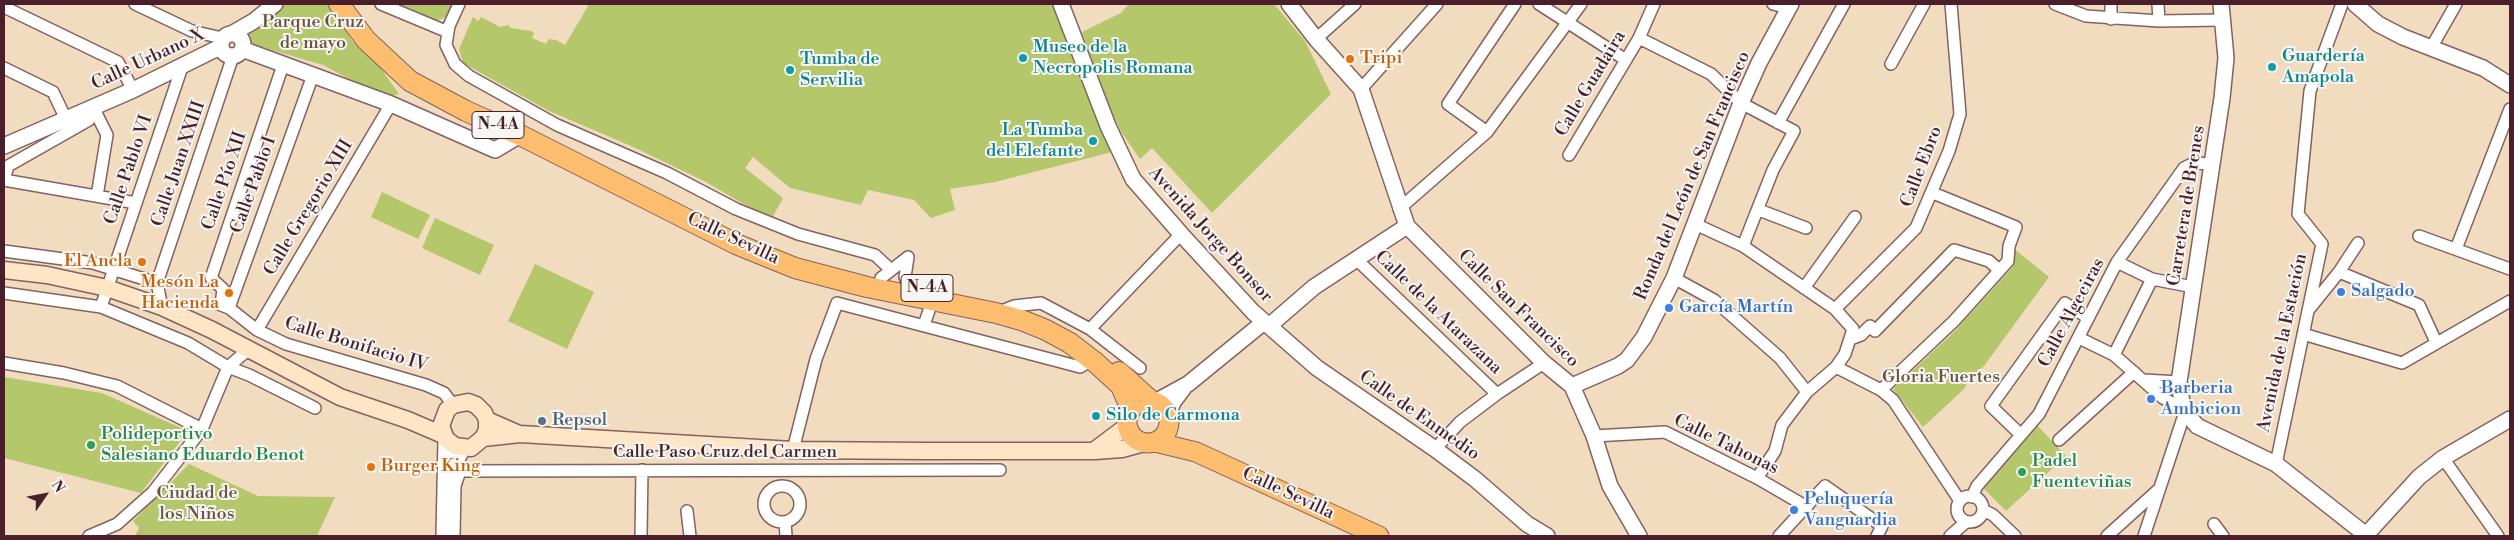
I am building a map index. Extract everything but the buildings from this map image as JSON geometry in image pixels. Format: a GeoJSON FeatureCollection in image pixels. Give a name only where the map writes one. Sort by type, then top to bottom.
{"type":"FeatureCollection","features":[{"type":"Feature","properties":{"kind":"highway","name":"N-4A"},"geometry":{"type":"LineString","coordinates":[[339,4],[366,40],[410,81],[466,111],[520,135],[680,215]]}},
{"type":"Feature","properties":{"kind":"highway","name":"Calle Sevilla"},"geometry":{"type":"LineString","coordinates":[[680,215],[741,235],[797,258],[833,269],[886,274],[908,284],[1052,321],[1075,335],[1161,410]]}},
{"type":"Feature","properties":{"kind":"highway","name":"Calle Sevilla"},"geometry":{"type":"LineString","coordinates":[[680,215],[736,244],[795,268],[867,287],[1005,310],[1070,343],[1092,360],[1121,386],[1129,418]]}},
{"type":"Feature","properties":{"kind":"main road"},"geometry":{"type":"LineString","coordinates":[[4,270],[47,274],[108,288],[162,307],[249,349],[340,397],[408,420],[445,437],[455,446],[463,448],[478,444],[487,430],[487,420],[484,413],[476,405],[460,402],[448,411],[408,420]]}},
{"type":"Feature","properties":{"kind":"main road"},"geometry":{"type":"LineString","coordinates":[[1095,451],[1129,418],[1140,402],[1161,410],[1196,452]]}},
{"type":"Feature","properties":{"kind":"main road"},"geometry":{"type":"LineString","coordinates":[[483,438],[520,434],[793,450],[1095,451],[1122,449],[1149,443],[1166,434],[1161,410]]}},
{"type":"Feature","properties":{"kind":"main road"},"geometry":{"type":"LineString","coordinates":[[445,437],[441,426],[448,411]]}},
{"type":"Feature","properties":{"kind":"main road"},"geometry":{"type":"LineString","coordinates":[[1129,418],[1133,437],[1149,443],[1196,452]]}},
{"type":"Feature","properties":{"kind":"main road"},"geometry":{"type":"LineString","coordinates":[[487,420],[520,434]]}},
{"type":"Feature","properties":{"kind":"main road","name":"Calle Sevilla"},"geometry":{"type":"LineString","coordinates":[[1196,452],[1379,536]]}},
{"type":"Feature","properties":{"kind":"street"},"geometry":{"type":"LineString","coordinates":[[135,4],[192,31],[225,39],[240,37],[243,43],[238,53],[283,64],[391,104],[495,150],[520,135]]}},
{"type":"Feature","properties":{"kind":"street","name":"Calle Urbano X"},"geometry":{"type":"LineString","coordinates":[[4,146],[132,90],[183,64],[254,21],[275,4]]}},
{"type":"Feature","properties":{"kind":"street"},"geometry":{"type":"LineString","coordinates":[[381,4],[448,32]]}},
{"type":"Feature","properties":{"kind":"street"},"geometry":{"type":"LineString","coordinates":[[459,4],[448,32],[447,50],[460,68],[530,111],[585,138],[667,173],[759,219],[818,240],[875,255],[886,274]]}},
{"type":"Feature","properties":{"kind":"street","name":"Avenida Jorge Bonsor"},"geometry":{"type":"LineString","coordinates":[[1062,4],[1108,126],[1133,179],[1267,324],[1188,384],[1173,402],[1161,410]]}},
{"type":"Feature","properties":{"kind":"street"},"geometry":{"type":"LineString","coordinates":[[1289,4],[1316,39],[1362,89],[1437,4]]}},
{"type":"Feature","properties":{"kind":"street"},"geometry":{"type":"LineString","coordinates":[[1316,39],[1355,4]]}},
{"type":"Feature","properties":{"kind":"street"},"geometry":{"type":"LineString","coordinates":[[1487,132],[1448,104],[1515,4]]}},
{"type":"Feature","properties":{"kind":"street"},"geometry":{"type":"LineString","coordinates":[[1539,4],[1567,24],[1626,60]]}},
{"type":"Feature","properties":{"kind":"street"},"geometry":{"type":"LineString","coordinates":[[1399,209],[1487,132],[1581,4]]}},
{"type":"Feature","properties":{"kind":"street","name":"Calle Guadaira"},"geometry":{"type":"LineString","coordinates":[[1568,155],[1639,38],[1654,4]]}},
{"type":"Feature","properties":{"kind":"street"},"geometry":{"type":"LineString","coordinates":[[1773,4],[1789,6]]}},
{"type":"Feature","properties":{"kind":"street"},"geometry":{"type":"LineString","coordinates":[[1778,123],[1844,4]]}},
{"type":"Feature","properties":{"kind":"street"},"geometry":{"type":"LineString","coordinates":[[1890,64],[1924,4]]}},
{"type":"Feature","properties":{"kind":"street","name":"Calle Ebro"},"geometry":{"type":"LineString","coordinates":[[1835,309],[1916,228],[1932,193],[1960,114],[1951,4]]}},
{"type":"Feature","properties":{"kind":"street"},"geometry":{"type":"LineString","coordinates":[[2056,4],[2086,16],[2111,19],[2158,21],[2222,20]]}},
{"type":"Feature","properties":{"kind":"street"},"geometry":{"type":"LineString","coordinates":[[2111,4],[2111,19]]}},
{"type":"Feature","properties":{"kind":"street"},"geometry":{"type":"LineString","coordinates":[[2158,4],[2158,21]]}},
{"type":"Feature","properties":{"kind":"street","name":"Carretera de Brenes"},"geometry":{"type":"LineString","coordinates":[[2184,411],[2179,382],[2222,98],[2226,58],[2221,4]]}},
{"type":"Feature","properties":{"kind":"street","name":"Avenida de la Estación"},"geometry":{"type":"LineString","coordinates":[[2276,464],[2322,244],[2298,214],[2310,91],[2342,4]]}},
{"type":"Feature","properties":{"kind":"street"},"geometry":{"type":"LineString","coordinates":[[2355,4],[2378,24],[2403,37],[2483,68],[2510,85]]}},
{"type":"Feature","properties":{"kind":"street"},"geometry":{"type":"LineString","coordinates":[[2431,48],[2456,4]]}},
{"type":"Feature","properties":{"kind":"street","name":"Ronda del León de San Francisco"},"geometry":{"type":"LineString","coordinates":[[1572,386],[1618,366],[1627,360],[1644,337],[1674,278],[1741,103],[1758,64],[1789,6]]}},
{"type":"Feature","properties":{"kind":"street"},"geometry":{"type":"LineString","coordinates":[[4,7],[118,62],[132,90]]}},
{"type":"Feature","properties":{"kind":"street"},"geometry":{"type":"LineString","coordinates":[[1639,38],[1711,74],[1741,103],[1794,131],[1773,170],[1759,210],[1743,246]]}},
{"type":"Feature","properties":{"kind":"street","name":"Calle Juan XXIII"},"geometry":{"type":"LineString","coordinates":[[157,283],[238,53]]}},
{"type":"Feature","properties":{"kind":"street","name":"Calle Pablo VI"},"geometry":{"type":"LineString","coordinates":[[101,307],[183,64]]}},
{"type":"Feature","properties":{"kind":"street","name":"Calle Pío XII"},"geometry":{"type":"LineString","coordinates":[[225,306],[223,289],[211,278],[283,64]]}},
{"type":"Feature","properties":{"kind":"street"},"geometry":{"type":"LineString","coordinates":[[4,68],[53,92],[66,119]]}},
{"type":"Feature","properties":{"kind":"street","name":"Calle Pablo I"},"geometry":{"type":"LineString","coordinates":[[225,306],[313,75]]}},
{"type":"Feature","properties":{"kind":"street","name":"Calle San Francisco"},"geometry":{"type":"LineString","coordinates":[[1362,89],[1399,209],[1407,226],[1544,363],[1572,386],[1594,436],[1610,486],[1639,536]]}},
{"type":"Feature","properties":{"kind":"street","name":"Calle Gregorio XIII"},"geometry":{"type":"LineString","coordinates":[[257,330],[391,104]]}},
{"type":"Feature","properties":{"kind":"street"},"geometry":{"type":"LineString","coordinates":[[93,107],[107,135],[97,196]]}},
{"type":"Feature","properties":{"kind":"street","name":"Calle Urbano X"},"geometry":{"type":"LineString","coordinates":[[4,180],[8,166],[89,120],[93,107]]}},
{"type":"Feature","properties":{"kind":"street"},"geometry":{"type":"LineString","coordinates":[[2456,249],[2510,109]]}},
{"type":"Feature","properties":{"kind":"street","name":"Calle Algeciras"},"geometry":{"type":"LineString","coordinates":[[1972,496],[1977,486],[2039,414],[2118,262],[2184,168],[2194,163],[2212,164]]}},
{"type":"Feature","properties":{"kind":"street"},"geometry":{"type":"LineString","coordinates":[[4,180],[136,203]]}},
{"type":"Feature","properties":{"kind":"street"},"geometry":{"type":"LineString","coordinates":[[1881,390],[1954,321],[2008,261],[2009,246],[2016,227],[1932,193]]}},
{"type":"Feature","properties":{"kind":"street"},"geometry":{"type":"LineString","coordinates":[[1759,210],[1806,228]]}},
{"type":"Feature","properties":{"kind":"street"},"geometry":{"type":"LineString","coordinates":[[1804,288],[1855,216]]}},
{"type":"Feature","properties":{"kind":"street"},"geometry":{"type":"LineString","coordinates":[[1695,224],[1743,246],[1835,309],[1853,329],[1845,354],[1836,367],[1807,392],[1782,425],[1775,451],[1757,478]]}},
{"type":"Feature","properties":{"kind":"street"},"geometry":{"type":"LineString","coordinates":[[1267,324],[1355,258],[1407,226]]}},
{"type":"Feature","properties":{"kind":"street"},"geometry":{"type":"LineString","coordinates":[[1090,329],[1182,234]]}},
{"type":"Feature","properties":{"kind":"street"},"geometry":{"type":"LineString","coordinates":[[2419,236],[2510,269]]}},
{"type":"Feature","properties":{"kind":"street"},"geometry":{"type":"LineString","coordinates":[[2308,310],[2339,272],[2358,243]]}},
{"type":"Feature","properties":{"kind":"street"},"geometry":{"type":"LineString","coordinates":[[1851,339],[1861,335],[1870,326],[1875,331],[1954,250],[1989,261],[1999,270]]}},
{"type":"Feature","properties":{"kind":"street"},"geometry":{"type":"LineString","coordinates":[[4,251],[93,263],[157,283],[162,307]]}},
{"type":"Feature","properties":{"kind":"street","name":"Calle de la Atarazana"},"geometry":{"type":"LineString","coordinates":[[1355,258],[1497,394]]}},
{"type":"Feature","properties":{"kind":"street"},"geometry":{"type":"LineString","coordinates":[[2118,262],[2152,279],[2194,287]]}},
{"type":"Feature","properties":{"kind":"street"},"geometry":{"type":"LineString","coordinates":[[2339,272],[2419,305],[2436,342]]}},
{"type":"Feature","properties":{"kind":"street"},"geometry":{"type":"LineString","coordinates":[[1674,278],[1714,300],[1780,358],[1807,392]]}},
{"type":"Feature","properties":{"kind":"street"},"geometry":{"type":"LineString","coordinates":[[2114,355],[2152,279]]}},
{"type":"Feature","properties":{"kind":"street"},"geometry":{"type":"LineString","coordinates":[[4,293],[101,307],[188,343],[228,367],[249,375],[315,408]]}},
{"type":"Feature","properties":{"kind":"street"},"geometry":{"type":"LineString","coordinates":[[924,325],[933,299]]}},
{"type":"Feature","properties":{"kind":"street"},"geometry":{"type":"LineString","coordinates":[[2303,334],[2402,362],[2510,300]]}},
{"type":"Feature","properties":{"kind":"street"},"geometry":{"type":"LineString","coordinates":[[793,450],[816,359],[837,303],[1080,367],[1092,360]]}},
{"type":"Feature","properties":{"kind":"street"},"geometry":{"type":"LineString","coordinates":[[1005,310],[1041,303],[1090,329],[1140,368]]}},
{"type":"Feature","properties":{"kind":"street"},"geometry":{"type":"LineString","coordinates":[[2021,435],[1991,406],[2065,303],[2088,318]]}},
{"type":"Feature","properties":{"kind":"street","name":"Calle Bonifacio IV"},"geometry":{"type":"LineString","coordinates":[[225,306],[257,330],[286,344],[426,384],[444,393],[448,411]]}},
{"type":"Feature","properties":{"kind":"street","name":"Calle de Enmedio"},"geometry":{"type":"LineString","coordinates":[[1267,324],[1317,368],[1435,449],[1475,479],[1527,524],[1547,536]]}},
{"type":"Feature","properties":{"kind":"street"},"geometry":{"type":"LineString","coordinates":[[2079,338],[2114,355],[2163,398],[2184,411],[2197,426],[2276,464],[2366,536],[2419,476],[2443,458],[2508,425]]}},
{"type":"Feature","properties":{"kind":"street"},"geometry":{"type":"LineString","coordinates":[[89,536],[117,524],[153,492],[202,429],[228,367],[249,349]]}},
{"type":"Feature","properties":{"kind":"street"},"geometry":{"type":"LineString","coordinates":[[4,363],[64,372],[117,386],[202,429]]}},
{"type":"Feature","properties":{"kind":"street"},"geometry":{"type":"LineString","coordinates":[[1435,449],[1460,422],[1497,394],[1544,363]]}},
{"type":"Feature","properties":{"kind":"street"},"geometry":{"type":"LineString","coordinates":[[1836,367],[1881,390],[1892,400],[1960,501],[1957,513],[1966,522]]}},
{"type":"Feature","properties":{"kind":"street"},"geometry":{"type":"LineString","coordinates":[[2059,440],[2134,372]]}},
{"type":"Feature","properties":{"kind":"street"},"geometry":{"type":"LineString","coordinates":[[2144,380],[2179,382]]}},
{"type":"Feature","properties":{"kind":"street"},"geometry":{"type":"LineString","coordinates":[[2144,536],[2184,411]]}},
{"type":"Feature","properties":{"kind":"street","name":"Calle Tahonas"},"geometry":{"type":"LineString","coordinates":[[1594,436],[1665,432],[1757,478],[1807,507]]}},
{"type":"Feature","properties":{"kind":"street"},"geometry":{"type":"LineString","coordinates":[[445,437],[455,486],[454,536]]}},
{"type":"Feature","properties":{"kind":"street"},"geometry":{"type":"LineString","coordinates":[[444,536],[452,475],[463,448]]}},
{"type":"Feature","properties":{"kind":"street"},"geometry":{"type":"LineString","coordinates":[[2443,458],[2498,536]]}},
{"type":"Feature","properties":{"kind":"street"},"geometry":{"type":"LineString","coordinates":[[642,470],[642,536]]}},
{"type":"Feature","properties":{"kind":"street","name":"Calle Paso Cruz del Carmen"},"geometry":{"type":"LineString","coordinates":[[452,475],[642,470],[1000,470]]}},
{"type":"Feature","properties":{"kind":"street"},"geometry":{"type":"LineString","coordinates":[[783,470],[784,485]]}},
{"type":"Feature","properties":{"kind":"street"},"geometry":{"type":"LineString","coordinates":[[784,485],[794,490],[798,495],[800,506],[795,517],[785,522],[779,522],[768,516],[764,504],[767,493],[772,488],[784,485]]}},
{"type":"Feature","properties":{"kind":"street"},"geometry":{"type":"LineString","coordinates":[[1780,536],[1825,486],[1882,526],[1877,536]]}},
{"type":"Feature","properties":{"kind":"street"},"geometry":{"type":"LineString","coordinates":[[2107,536],[2158,490]]}},
{"type":"Feature","properties":{"kind":"street"},"geometry":{"type":"LineString","coordinates":[[1950,536],[1966,522],[1977,520],[1983,510],[1981,503],[1972,496],[1960,501]]}},
{"type":"Feature","properties":{"kind":"street"},"geometry":{"type":"LineString","coordinates":[[1983,510],[1993,515],[2015,536]]}},
{"type":"Feature","properties":{"kind":"street"},"geometry":{"type":"LineString","coordinates":[[687,511],[690,536]]}},
{"type":"Feature","properties":{"kind":"street"},"geometry":{"type":"LineString","coordinates":[[785,522],[786,536]]}},
{"type":"Feature","properties":{"kind":"street"},"geometry":{"type":"LineString","coordinates":[[2214,524],[2223,536]]}},
{"type":"Feature","properties":{"kind":"green space","name":"Parque Cruz de mayo"},"geometry":{"type":"Polygon","coordinates":[[[271,4],[330,4],[352,41],[375,60],[399,94],[380,99],[323,65],[258,46],[233,33],[271,4]]]}},
{"type":"Feature","properties":{"kind":"green space"},"geometry":{"type":"Polygon","coordinates":[[[389,4],[455,4],[446,17],[437,21],[430,21],[389,4]]]}},
{"type":"Feature","properties":{"kind":"green space"},"geometry":{"type":"Polygon","coordinates":[[[586,4],[1055,4],[1112,152],[995,182],[950,189],[955,210],[931,218],[914,200],[868,190],[861,205],[790,188],[753,157],[745,168],[783,198],[771,220],[706,182],[631,146],[549,111],[463,63],[459,49],[473,17],[478,21],[481,17],[500,27],[508,25],[511,28],[531,31],[534,33],[532,38],[546,44],[549,39],[556,40],[565,45],[588,6],[586,4]]]}},
{"type":"Feature","properties":{"kind":"green space"},"geometry":{"type":"Polygon","coordinates":[[[1129,4],[1274,4],[1305,41],[1331,94],[1212,213],[1152,148],[1140,159],[1120,130],[1106,100],[1082,32],[1121,13],[1129,4]]]}},
{"type":"Feature","properties":{"kind":"green space"},"geometry":{"type":"Polygon","coordinates":[[[382,192],[430,215],[418,239],[371,217],[382,192]]]}},
{"type":"Feature","properties":{"kind":"green space"},"geometry":{"type":"Polygon","coordinates":[[[435,218],[494,245],[480,275],[422,248],[435,218]]]}},
{"type":"Feature","properties":{"kind":"green space","name":"Gloria Fuertes"},"geometry":{"type":"Polygon","coordinates":[[[2013,248],[2049,277],[1984,366],[1970,378],[1964,389],[1923,427],[1893,389],[1953,333],[2013,267],[2013,248]]]}},
{"type":"Feature","properties":{"kind":"green space"},"geometry":{"type":"Polygon","coordinates":[[[535,264],[594,292],[567,349],[508,321],[535,264]]]}},
{"type":"Feature","properties":{"kind":"green space","name":"Polideportivo Salesiano Eduardo Benot"},"geometry":{"type":"Polygon","coordinates":[[[4,377],[102,393],[188,431],[141,493],[4,458],[4,377]]]}},
{"type":"Feature","properties":{"kind":"green space","name":"Padel Fuenteviñas"},"geometry":{"type":"Polygon","coordinates":[[[2036,424],[2066,456],[2006,511],[1983,488],[2036,424]]]}},
{"type":"Feature","properties":{"kind":"green space","name":"Ciudad de los Niños"},"geometry":{"type":"Polygon","coordinates":[[[189,464],[258,496],[335,497],[317,536],[135,536],[139,528],[133,521],[189,464]]]}},
{"type":"Feature","properties":{"kind":"place","name":"Museo de la Necropolis Romana"},"geometry":{"type":"Point","coordinates":[1023,58]}},
{"type":"Feature","properties":{"kind":"place","name":"Tripi"},"geometry":{"type":"Point","coordinates":[1350,59]}},
{"type":"Feature","properties":{"kind":"place","name":"Guardería Amapola"},"geometry":{"type":"Point","coordinates":[2272,67]}},
{"type":"Feature","properties":{"kind":"place","name":"Tumba de Servilia"},"geometry":{"type":"Point","coordinates":[790,70]}},
{"type":"Feature","properties":{"kind":"place","name":"La Tumba del Elefante"},"geometry":{"type":"Point","coordinates":[1093,141]}},
{"type":"Feature","properties":{"kind":"place","name":"El Ancla"},"geometry":{"type":"Point","coordinates":[142,262]}},
{"type":"Feature","properties":{"kind":"place","name":"Salgado"},"geometry":{"type":"Point","coordinates":[2341,292]}},
{"type":"Feature","properties":{"kind":"place","name":"Mesón La Hacienda"},"geometry":{"type":"Point","coordinates":[229,293]}},
{"type":"Feature","properties":{"kind":"place","name":"García Martín"},"geometry":{"type":"Point","coordinates":[1669,308]}},
{"type":"Feature","properties":{"kind":"place","name":"Barberia Ambicion"},"geometry":{"type":"Point","coordinates":[2151,399]}},
{"type":"Feature","properties":{"kind":"place","name":"Silo de Carmona"},"geometry":{"type":"Point","coordinates":[1096,416]}},
{"type":"Feature","properties":{"kind":"place","name":"Repsol"},"geometry":{"type":"Point","coordinates":[542,421]}},
{"type":"Feature","properties":{"kind":"place","name":"Polideportivo Salesiano Eduardo Benot"},"geometry":{"type":"Point","coordinates":[91,445]}},
{"type":"Feature","properties":{"kind":"place","name":"Burger King"},"geometry":{"type":"Point","coordinates":[371,467]}},
{"type":"Feature","properties":{"kind":"place","name":"Padel Fuenteviñas"},"geometry":{"type":"Point","coordinates":[2022,472]}},
{"type":"Feature","properties":{"kind":"place","name":"Peluquería Vanguardia"},"geometry":{"type":"Point","coordinates":[1794,510]}}]}
